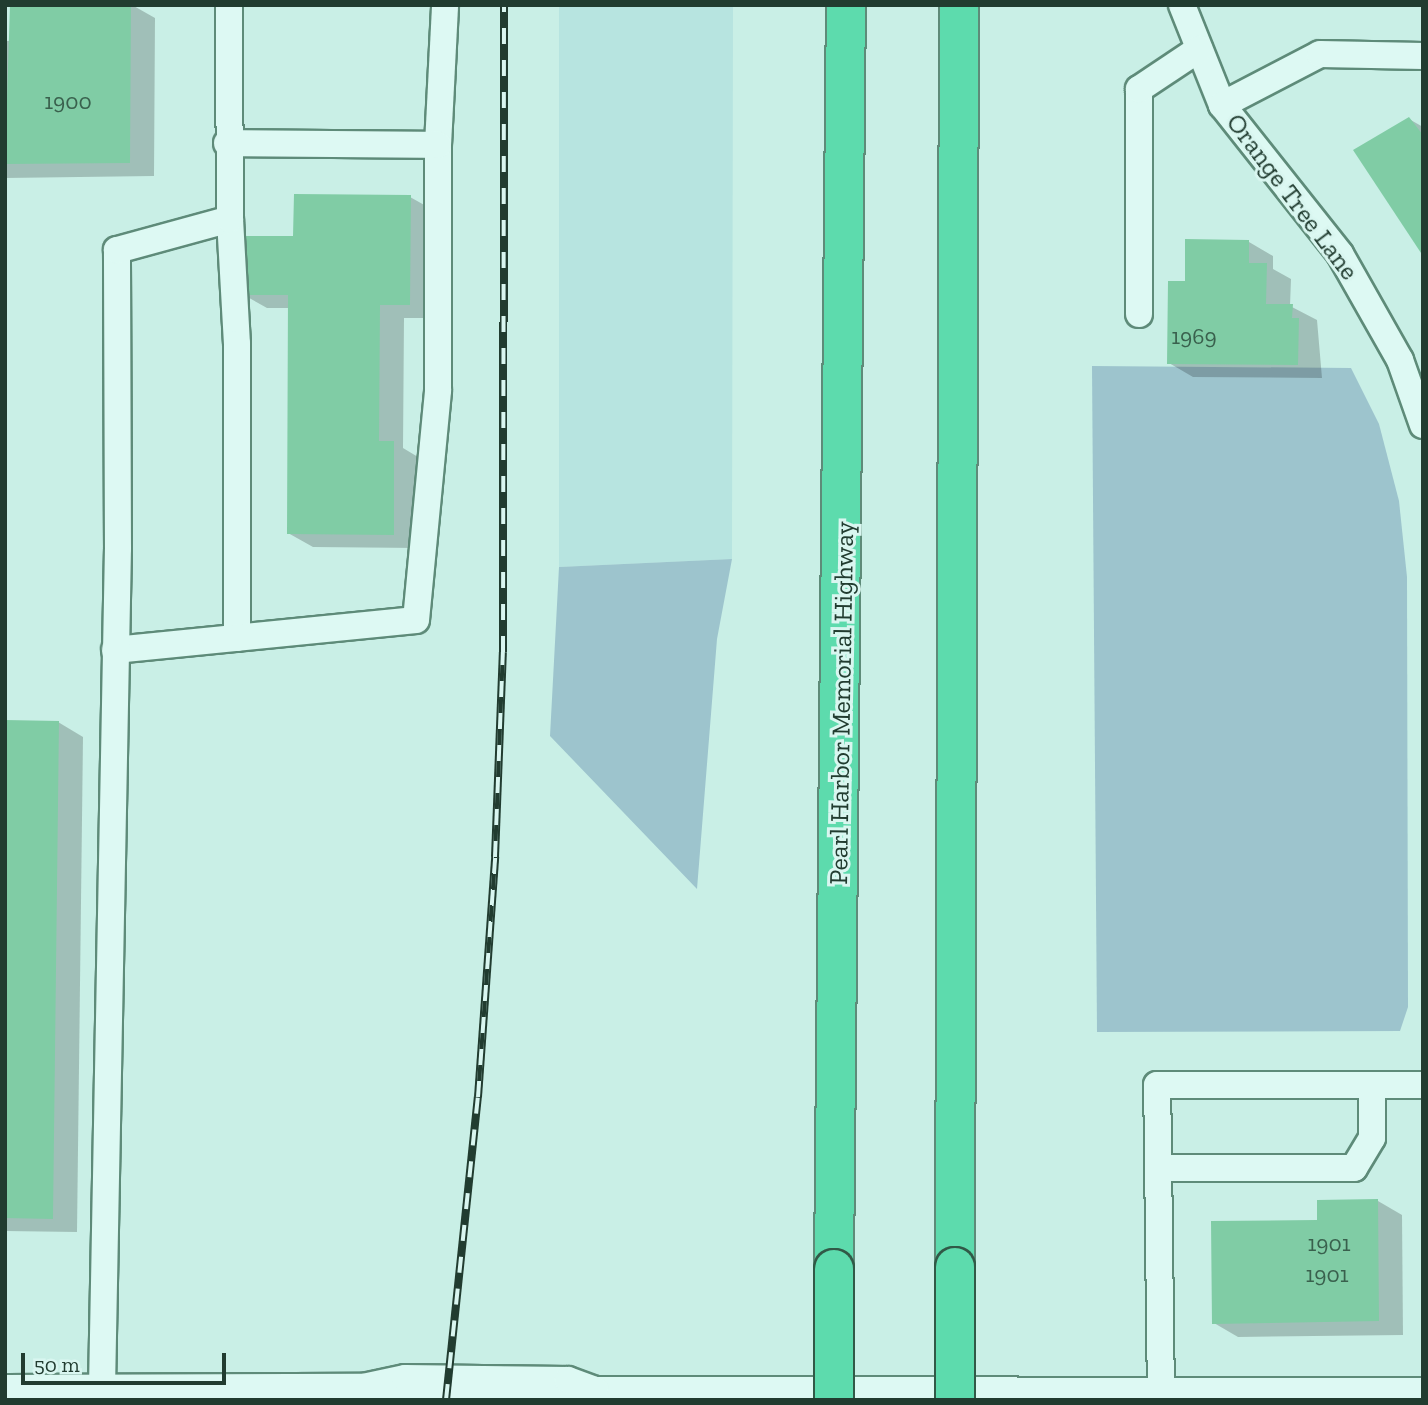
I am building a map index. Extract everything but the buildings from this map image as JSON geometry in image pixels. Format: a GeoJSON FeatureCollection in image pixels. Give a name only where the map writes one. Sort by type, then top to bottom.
{"type":"FeatureCollection","features":[{"type":"Feature","properties":{"kind":"highway"},"geometry":{"type":"LineString","coordinates":[[819,5],[846,445]]}},
{"type":"Feature","properties":{"kind":"highway","name":"Pearl Harbor Memorial Highway"},"geometry":{"type":"LineString","coordinates":[[834,1400],[846,445],[846,5]]}},
{"type":"Feature","properties":{"kind":"highway"},"geometry":{"type":"LineString","coordinates":[[955,1400],[959,5]]}},
{"type":"Feature","properties":{"kind":"highway"},"geometry":{"type":"LineString","coordinates":[[960,137],[983,5]]}},
{"type":"Feature","properties":{"kind":"street"},"geometry":{"type":"LineString","coordinates":[[229,5],[227,143],[237,344],[237,638]]}},
{"type":"Feature","properties":{"kind":"street"},"geometry":{"type":"LineString","coordinates":[[115,650],[416,620],[438,390],[439,145],[445,5]]}},
{"type":"Feature","properties":{"kind":"street","name":"Orange Tree Lane"},"geometry":{"type":"LineString","coordinates":[[1182,5],[1222,105],[1340,254],[1400,360],[1422,418]]}},
{"type":"Feature","properties":{"kind":"street"},"geometry":{"type":"LineString","coordinates":[[1139,314],[1139,89],[1199,49]]}},
{"type":"Feature","properties":{"kind":"street"},"geometry":{"type":"LineString","coordinates":[[1222,105],[1320,54],[1423,56]]}},
{"type":"Feature","properties":{"kind":"street"},"geometry":{"type":"LineString","coordinates":[[227,143],[439,145]]}},
{"type":"Feature","properties":{"kind":"street"},"geometry":{"type":"LineString","coordinates":[[102,1388],[115,650],[117,250],[230,219]]}},
{"type":"Feature","properties":{"kind":"street"},"geometry":{"type":"LineString","coordinates":[[1161,1396],[1157,1085],[1423,1086]]}},
{"type":"Feature","properties":{"kind":"street"},"geometry":{"type":"LineString","coordinates":[[1158,1168],[1354,1167],[1372,1138],[1372,1086]]}},
{"type":"Feature","properties":{"kind":"street"},"geometry":{"type":"LineString","coordinates":[[5,1388],[363,1394],[405,1378],[554,1380],[596,1390],[688,1396],[1161,1396],[1423,1391]]}},
{"type":"Feature","properties":{"kind":"shaded area"},"geometry":{"type":"Polygon","coordinates":[[[559,5],[733,5],[732,559],[559,567],[559,5]]]}},
{"type":"Feature","properties":{"kind":"shaded area"},"geometry":{"type":"Polygon","coordinates":[[[1092,366],[1351,368],[1379,424],[1399,501],[1407,577],[1408,1007],[1400,1031],[1097,1032],[1092,366]]]}},
{"type":"Feature","properties":{"kind":"shaded area"},"geometry":{"type":"Polygon","coordinates":[[[732,559],[717,639],[697,889],[550,736],[559,567],[732,559]]]}},
{"type":"Feature","properties":{"kind":"railway"},"geometry":{"type":"LineString","coordinates":[[446,1400],[478,1097],[495,857],[503,652],[504,5]]}}]}
